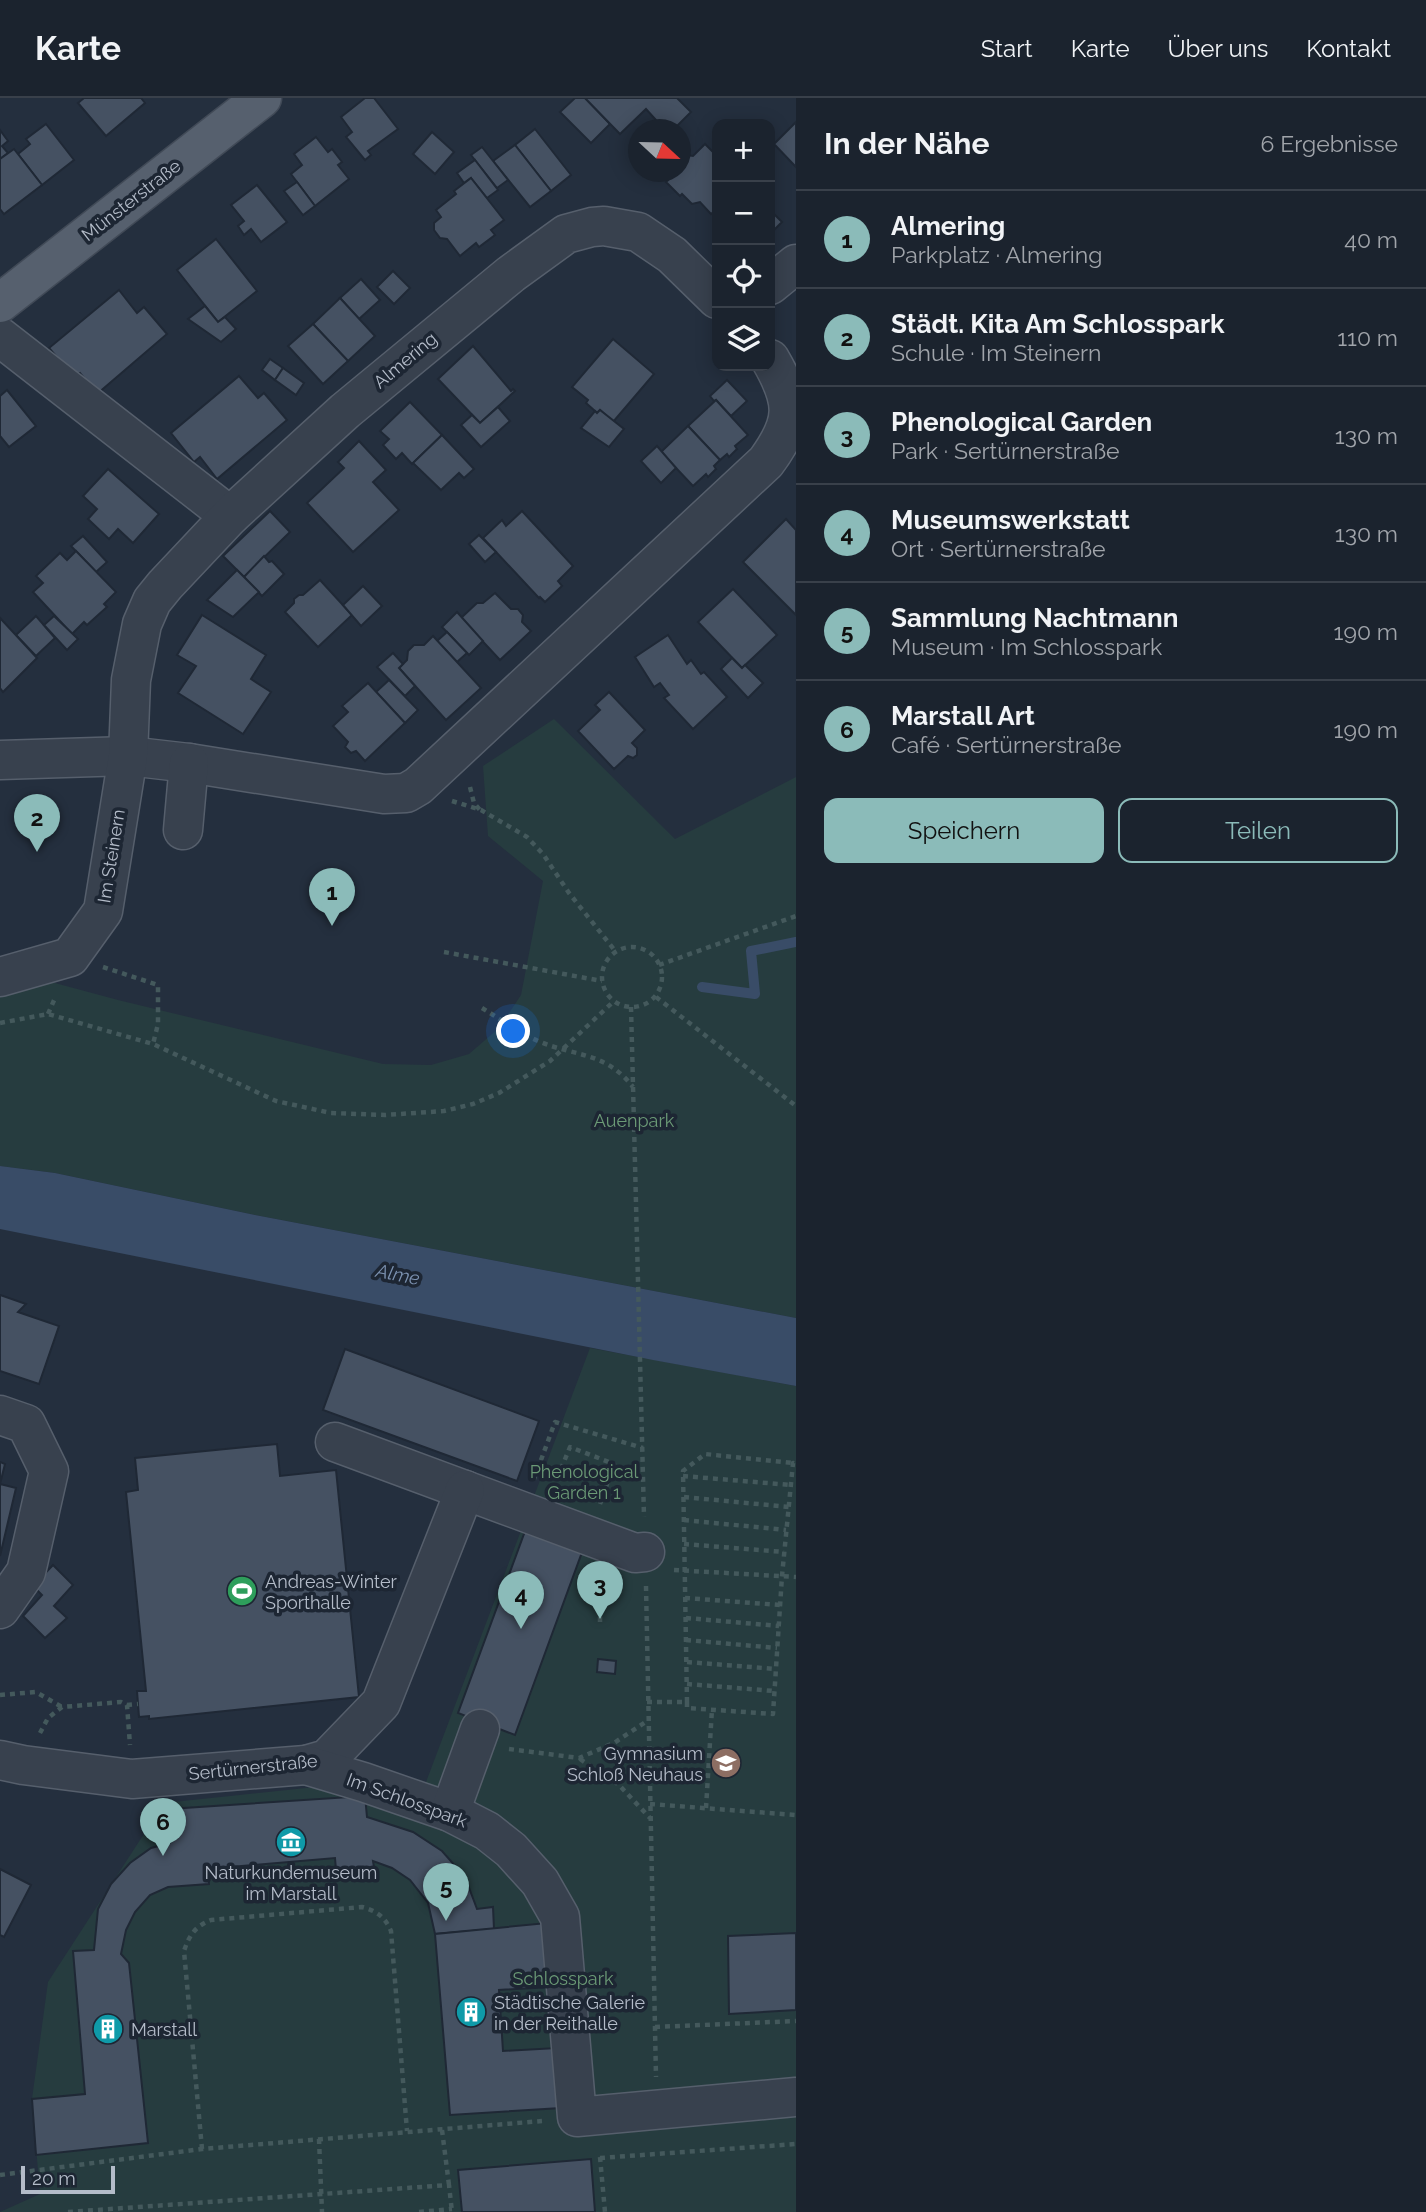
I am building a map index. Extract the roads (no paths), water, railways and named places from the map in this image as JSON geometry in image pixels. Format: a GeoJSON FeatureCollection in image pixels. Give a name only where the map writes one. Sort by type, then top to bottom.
{"type":"FeatureCollection","features":[{"type":"Feature","properties":{"kind":"main road","name":"Münsterstraße"},"geometry":{"type":"LineString","coordinates":[[0,303],[262,98]]}},
{"type":"Feature","properties":{"kind":"street","name":"Almering"},"geometry":{"type":"LineString","coordinates":[[128,756],[131,680],[142,624],[152,601],[230,516],[345,411],[511,274],[566,234],[604,226],[638,232],[672,255],[712,294]]}},
{"type":"Feature","properties":{"kind":"street"},"geometry":{"type":"LineString","coordinates":[[775,281],[796,264]]}},
{"type":"Feature","properties":{"kind":"street"},"geometry":{"type":"LineString","coordinates":[[0,337],[230,516]]}},
{"type":"Feature","properties":{"kind":"street"},"geometry":{"type":"LineString","coordinates":[[0,760],[128,756],[189,763],[364,792],[406,793],[418,786],[766,462],[782,442],[790,415],[790,400],[775,368]]}},
{"type":"Feature","properties":{"kind":"street","name":"Im Steinern"},"geometry":{"type":"LineString","coordinates":[[0,977],[71,957],[103,911],[128,756]]}},
{"type":"Feature","properties":{"kind":"street"},"geometry":{"type":"LineString","coordinates":[[183,830],[189,763]]}},
{"type":"Feature","properties":{"kind":"street"},"geometry":{"type":"LineString","coordinates":[[0,1415],[26,1424],[49,1471],[26,1572],[0,1609]]}},
{"type":"Feature","properties":{"kind":"street"},"geometry":{"type":"LineString","coordinates":[[335,1442],[522,1511],[600,1529],[645,1560]]}},
{"type":"Feature","properties":{"kind":"street","name":"Sertürnerstraße"},"geometry":{"type":"LineString","coordinates":[[11,1762],[132,1779],[306,1765],[327,1759],[381,1703],[464,1490]]}},
{"type":"Feature","properties":{"kind":"street"},"geometry":{"type":"LineString","coordinates":[[450,1812],[476,1742]]}},
{"type":"Feature","properties":{"kind":"street","name":"Im Schlosspark"},"geometry":{"type":"LineString","coordinates":[[306,1765],[450,1812],[487,1831],[511,1850],[540,1882],[560,1917],[587,2116],[796,2097]]}},
{"type":"Feature","properties":{"kind":"water","name":"Alme"},"geometry":{"type":"Polygon","coordinates":[[[0,1166],[55,1173],[255,1215],[796,1318],[796,1386],[653,1360],[0,1229],[0,1166]]]}},
{"type":"Feature","properties":{"kind":"waterway"},"geometry":{"type":"LineString","coordinates":[[702,987],[755,994],[751,951],[796,942]]}},
{"type":"Feature","properties":{"kind":"place","name":"Städt. Kita Am Schlosspark"},"geometry":{"type":"Point","coordinates":[37,852]}},
{"type":"Feature","properties":{"kind":"place","name":"Almering"},"geometry":{"type":"Point","coordinates":[332,926]}},
{"type":"Feature","properties":{"kind":"place","name":"Andreas-Winter Sporthalle"},"geometry":{"type":"Point","coordinates":[242,1591]}},
{"type":"Feature","properties":{"kind":"place","name":"Phenological Garden"},"geometry":{"type":"Point","coordinates":[600,1619]}},
{"type":"Feature","properties":{"kind":"place","name":"Museumswerkstatt"},"geometry":{"type":"Point","coordinates":[521,1629]}},
{"type":"Feature","properties":{"kind":"place","name":"Gymnasium Schloß Neuhaus"},"geometry":{"type":"Point","coordinates":[726,1763]}},
{"type":"Feature","properties":{"kind":"place","name":"Naturkundemuseum im Marstall"},"geometry":{"type":"Point","coordinates":[291,1842]}},
{"type":"Feature","properties":{"kind":"place","name":"Marstall Art"},"geometry":{"type":"Point","coordinates":[163,1856]}},
{"type":"Feature","properties":{"kind":"place","name":"Sammlung Nachtmann"},"geometry":{"type":"Point","coordinates":[446,1921]}},
{"type":"Feature","properties":{"kind":"place","name":"Städtische Galerie in der Reithalle"},"geometry":{"type":"Point","coordinates":[471,2012]}},
{"type":"Feature","properties":{"kind":"place","name":"Marstall"},"geometry":{"type":"Point","coordinates":[108,2029]}},
{"type":"Feature","properties":{"kind":"park label","name":"Auenpark"},"geometry":{"type":"Point","coordinates":[634,1120]}},
{"type":"Feature","properties":{"kind":"park label","name":"Phenological Garden 1"},"geometry":{"type":"Point","coordinates":[584,1481]}},
{"type":"Feature","properties":{"kind":"park label","name":"Schlosspark"},"geometry":{"type":"Point","coordinates":[563,1978]}}]}
